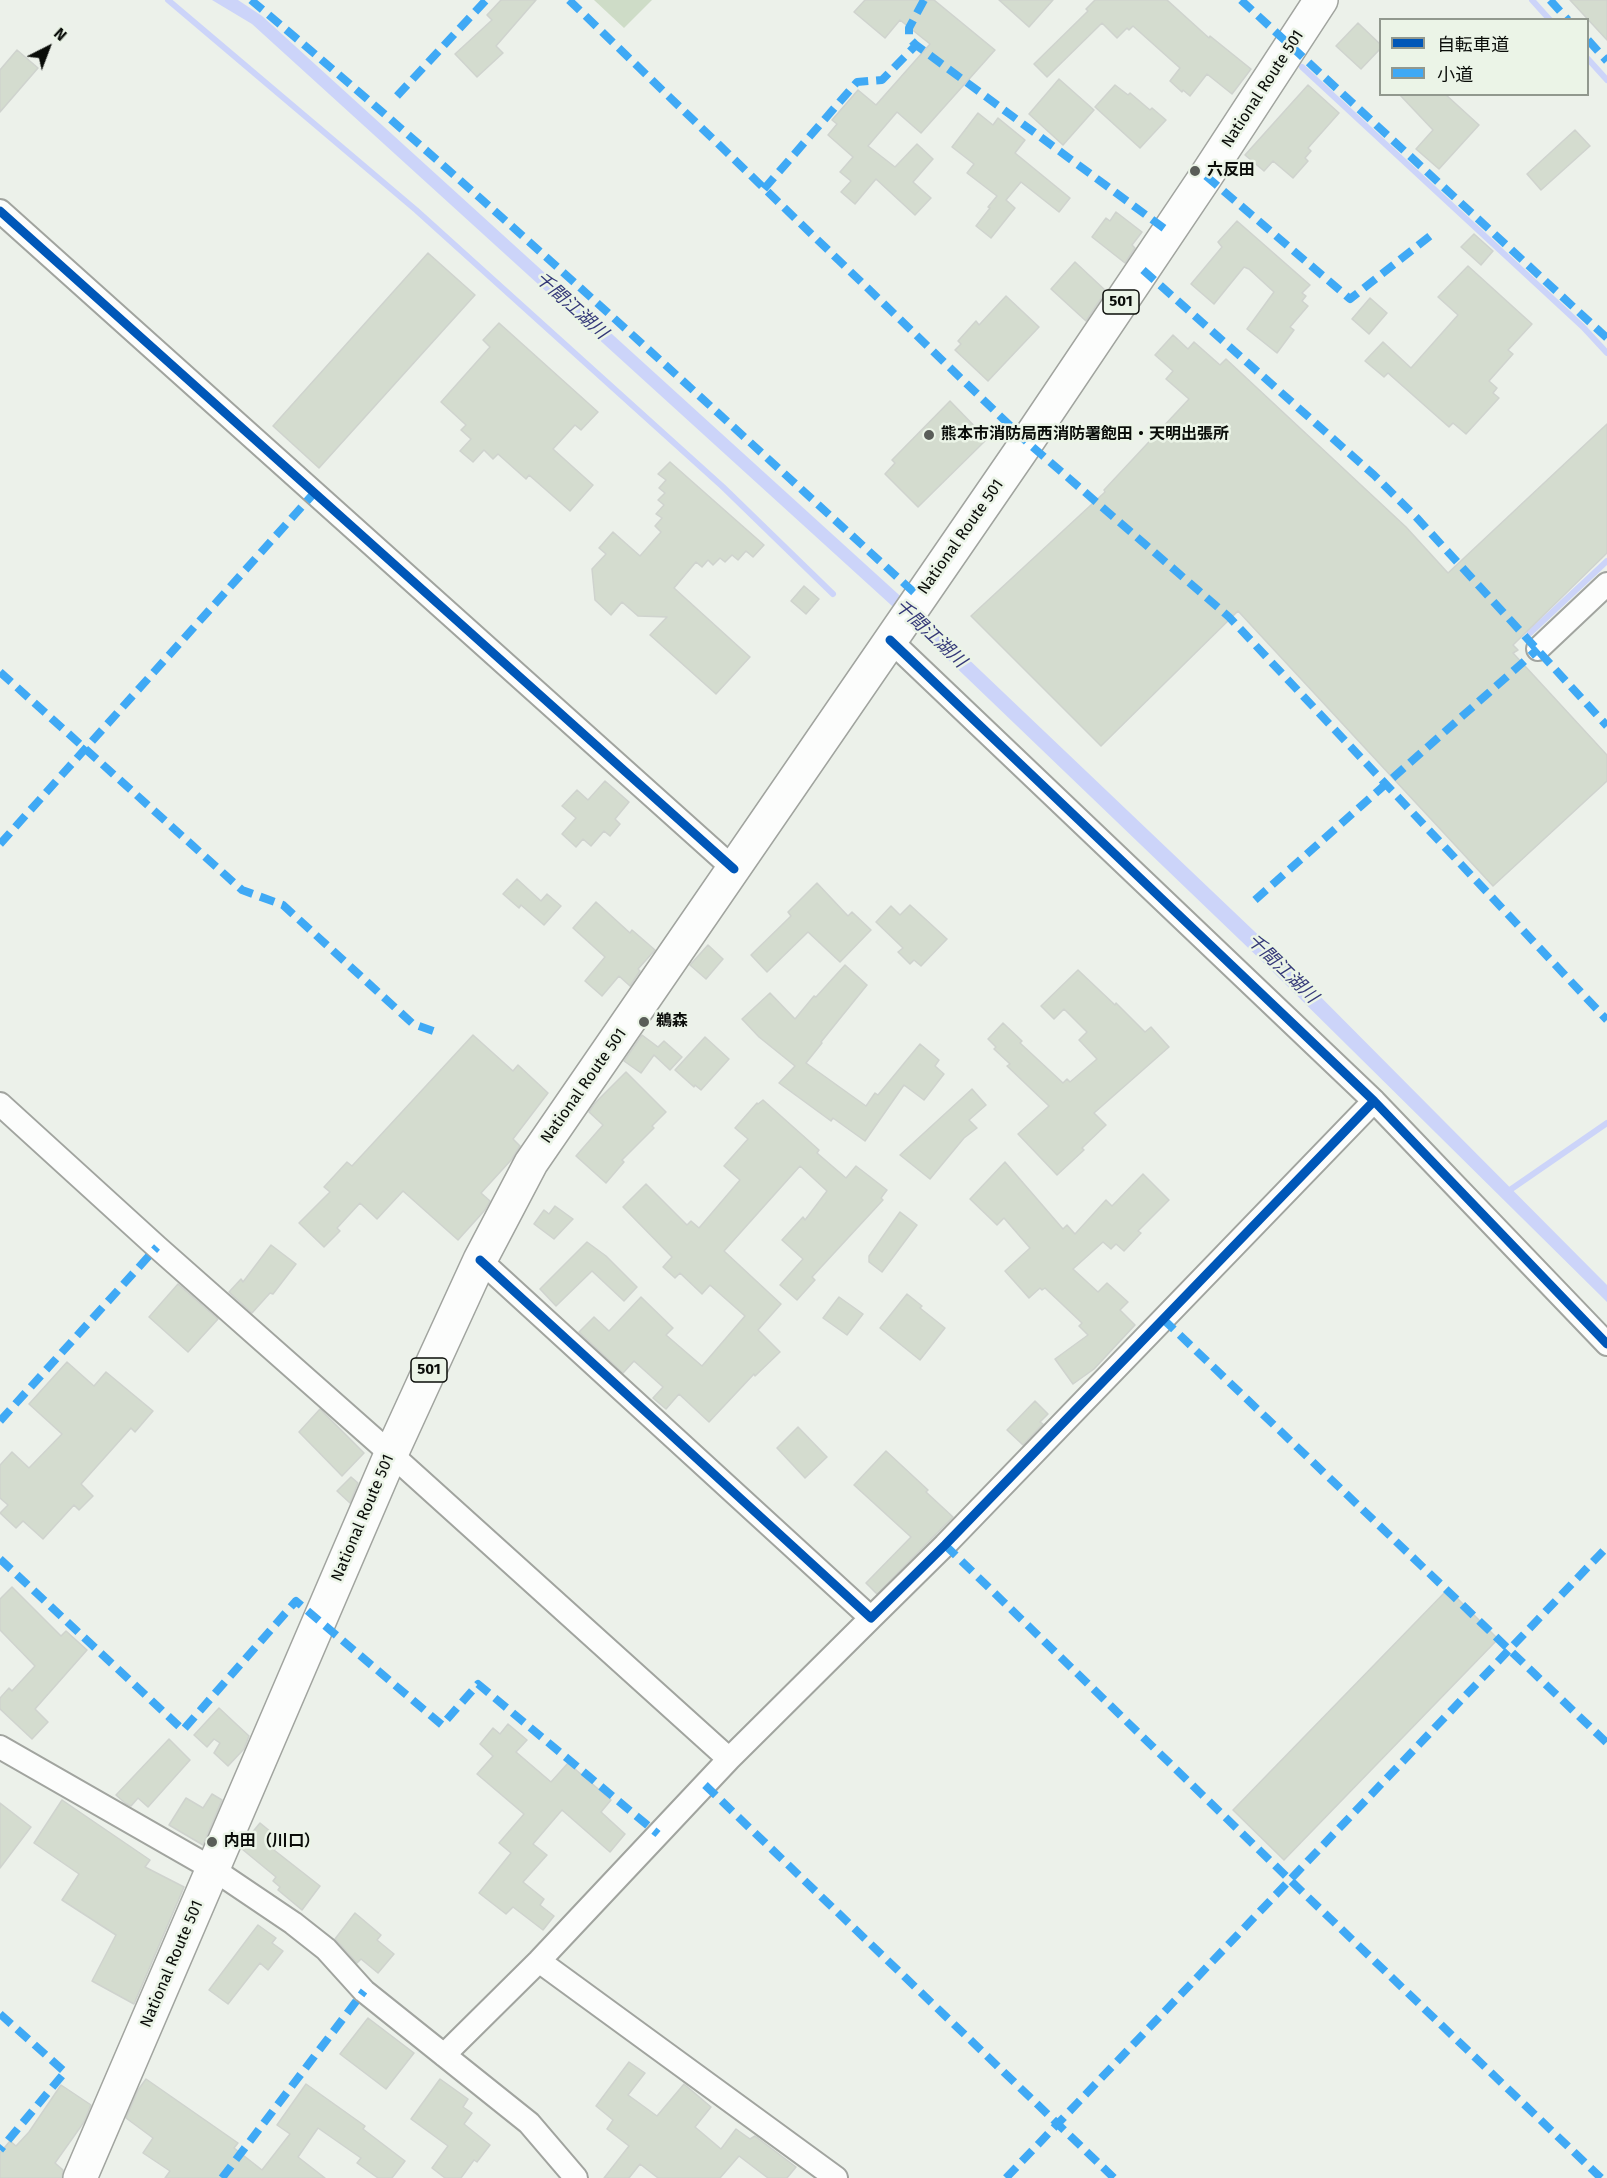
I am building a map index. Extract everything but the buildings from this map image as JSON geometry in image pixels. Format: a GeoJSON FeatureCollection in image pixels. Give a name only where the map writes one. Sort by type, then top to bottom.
{"type":"FeatureCollection","features":[{"type":"Feature","properties":{"kind":"highway","name":"National Route 501"},"geometry":{"type":"LineString","coordinates":[[80,2178],[391,1454],[480,1260],[531,1163],[1027,442],[1206,177],[1321,0]]}},
{"type":"Feature","properties":{"kind":"street"},"geometry":{"type":"LineString","coordinates":[[0,211],[734,869]]}},
{"type":"Feature","properties":{"kind":"street"},"geometry":{"type":"LineString","coordinates":[[1538,649],[1607,584]]}},
{"type":"Feature","properties":{"kind":"street"},"geometry":{"type":"LineString","coordinates":[[901,623],[1374,1101],[1607,1344]]}},
{"type":"Feature","properties":{"kind":"street"},"geometry":{"type":"LineString","coordinates":[[444,2055],[539,1961],[729,1759],[945,1545],[1374,1101]]}},
{"type":"Feature","properties":{"kind":"street"},"geometry":{"type":"LineString","coordinates":[[0,1104],[729,1759]]}},
{"type":"Feature","properties":{"kind":"street"},"geometry":{"type":"LineString","coordinates":[[480,1260],[871,1618]]}},
{"type":"Feature","properties":{"kind":"street"},"geometry":{"type":"LineString","coordinates":[[0,1747],[213,1869],[293,1923],[326,1949],[364,1992],[529,2123],[576,2178]]}},
{"type":"Feature","properties":{"kind":"street"},"geometry":{"type":"LineString","coordinates":[[539,1961],[836,2178]]}},
{"type":"Feature","properties":{"kind":"green space"},"geometry":{"type":"Polygon","coordinates":[[[594,0],[652,0],[624,28],[594,0]]]}},
{"type":"Feature","properties":{"kind":"water","name":"千間江湖川"},"geometry":{"type":"Polygon","coordinates":[[[212,0],[238,0],[262,16],[941,633],[1274,950],[1607,1285],[1607,1302],[1265,964],[891,605],[252,24],[212,0]]]}},
{"type":"Feature","properties":{"kind":"waterway"},"geometry":{"type":"LineString","coordinates":[[168,0],[416,210],[723,487],[833,594]]}},
{"type":"Feature","properties":{"kind":"waterway"},"geometry":{"type":"LineString","coordinates":[[1532,0],[1548,18]]}},
{"type":"Feature","properties":{"kind":"waterway"},"geometry":{"type":"LineString","coordinates":[[1589,60],[1607,80]]}},
{"type":"Feature","properties":{"kind":"waterway"},"geometry":{"type":"LineString","coordinates":[[1302,67],[1583,327],[1607,353]]}},
{"type":"Feature","properties":{"kind":"waterway"},"geometry":{"type":"LineString","coordinates":[[1530,633],[1607,561]]}},
{"type":"Feature","properties":{"kind":"waterway"},"geometry":{"type":"LineString","coordinates":[[1507,1192],[1607,1123]]}},
{"type":"Feature","properties":{"kind":"marked path"},"geometry":{"type":"LineString","coordinates":[[251,0],[505,220],[919,597]]}},
{"type":"Feature","properties":{"kind":"marked path"},"geometry":{"type":"LineString","coordinates":[[397,96],[486,0]]}},
{"type":"Feature","properties":{"kind":"marked path"},"geometry":{"type":"LineString","coordinates":[[569,0],[1027,442],[1229,617],[1607,1020]]}},
{"type":"Feature","properties":{"kind":"marked path"},"geometry":{"type":"LineString","coordinates":[[924,0],[909,28],[909,38],[916,45],[1169,232]]}},
{"type":"Feature","properties":{"kind":"marked path"},"geometry":{"type":"LineString","coordinates":[[1241,0],[1607,338]]}},
{"type":"Feature","properties":{"kind":"marked path"},"geometry":{"type":"LineString","coordinates":[[1550,0],[1566,18]]}},
{"type":"Feature","properties":{"kind":"marked path"},"geometry":{"type":"LineString","coordinates":[[1589,41],[1607,61]]}},
{"type":"Feature","properties":{"kind":"marked path"},"geometry":{"type":"LineString","coordinates":[[764,189],[857,82],[882,80],[916,45]]}},
{"type":"Feature","properties":{"kind":"marked path"},"geometry":{"type":"LineString","coordinates":[[1206,176],[1350,299],[1435,232]]}},
{"type":"Feature","properties":{"kind":"marked path"},"geometry":{"type":"LineString","coordinates":[[1143,270],[1374,475],[1417,518],[1607,726]]}},
{"type":"Feature","properties":{"kind":"marked path"},"geometry":{"type":"LineString","coordinates":[[0,844],[315,492]]}},
{"type":"Feature","properties":{"kind":"marked path"},"geometry":{"type":"LineString","coordinates":[[1255,900],[1538,649]]}},
{"type":"Feature","properties":{"kind":"marked path"},"geometry":{"type":"LineString","coordinates":[[0,672],[242,890],[283,905],[413,1024],[439,1033]]}},
{"type":"Feature","properties":{"kind":"marked path"},"geometry":{"type":"LineString","coordinates":[[0,1421],[157,1247]]}},
{"type":"Feature","properties":{"kind":"marked path"},"geometry":{"type":"LineString","coordinates":[[1163,1319],[1607,1743]]}},
{"type":"Feature","properties":{"kind":"marked path"},"geometry":{"type":"LineString","coordinates":[[945,1545],[1601,2178]]}},
{"type":"Feature","properties":{"kind":"marked path"},"geometry":{"type":"LineString","coordinates":[[1006,2178],[1607,1547]]}},
{"type":"Feature","properties":{"kind":"marked path"},"geometry":{"type":"LineString","coordinates":[[0,1559],[183,1730],[296,1601],[442,1725],[478,1684],[658,1834]]}},
{"type":"Feature","properties":{"kind":"marked path"},"geometry":{"type":"LineString","coordinates":[[705,1785],[1114,2178]]}},
{"type":"Feature","properties":{"kind":"marked path"},"geometry":{"type":"LineString","coordinates":[[222,2178],[364,1991]]}},
{"type":"Feature","properties":{"kind":"marked path"},"geometry":{"type":"LineString","coordinates":[[0,2014],[65,2072],[0,2150]]}},
{"type":"Feature","properties":{"kind":"cycle path"},"geometry":{"type":"LineString","coordinates":[[0,211],[734,869]]}},
{"type":"Feature","properties":{"kind":"cycle path"},"geometry":{"type":"LineString","coordinates":[[890,640],[1374,1101],[1607,1344]]}},
{"type":"Feature","properties":{"kind":"cycle path"},"geometry":{"type":"LineString","coordinates":[[480,1260],[871,1618],[945,1545],[1374,1101]]}},
{"type":"Feature","properties":{"kind":"place","name":"六反田"},"geometry":{"type":"Point","coordinates":[1195,171]}},
{"type":"Feature","properties":{"kind":"place","name":"熊本市消防局西消防署飽田・天明出張所"},"geometry":{"type":"Point","coordinates":[929,435]}},
{"type":"Feature","properties":{"kind":"place","name":"鵜森"},"geometry":{"type":"Point","coordinates":[644,1022]}},
{"type":"Feature","properties":{"kind":"place","name":"内田（川口）"},"geometry":{"type":"Point","coordinates":[212,1842]}}]}
